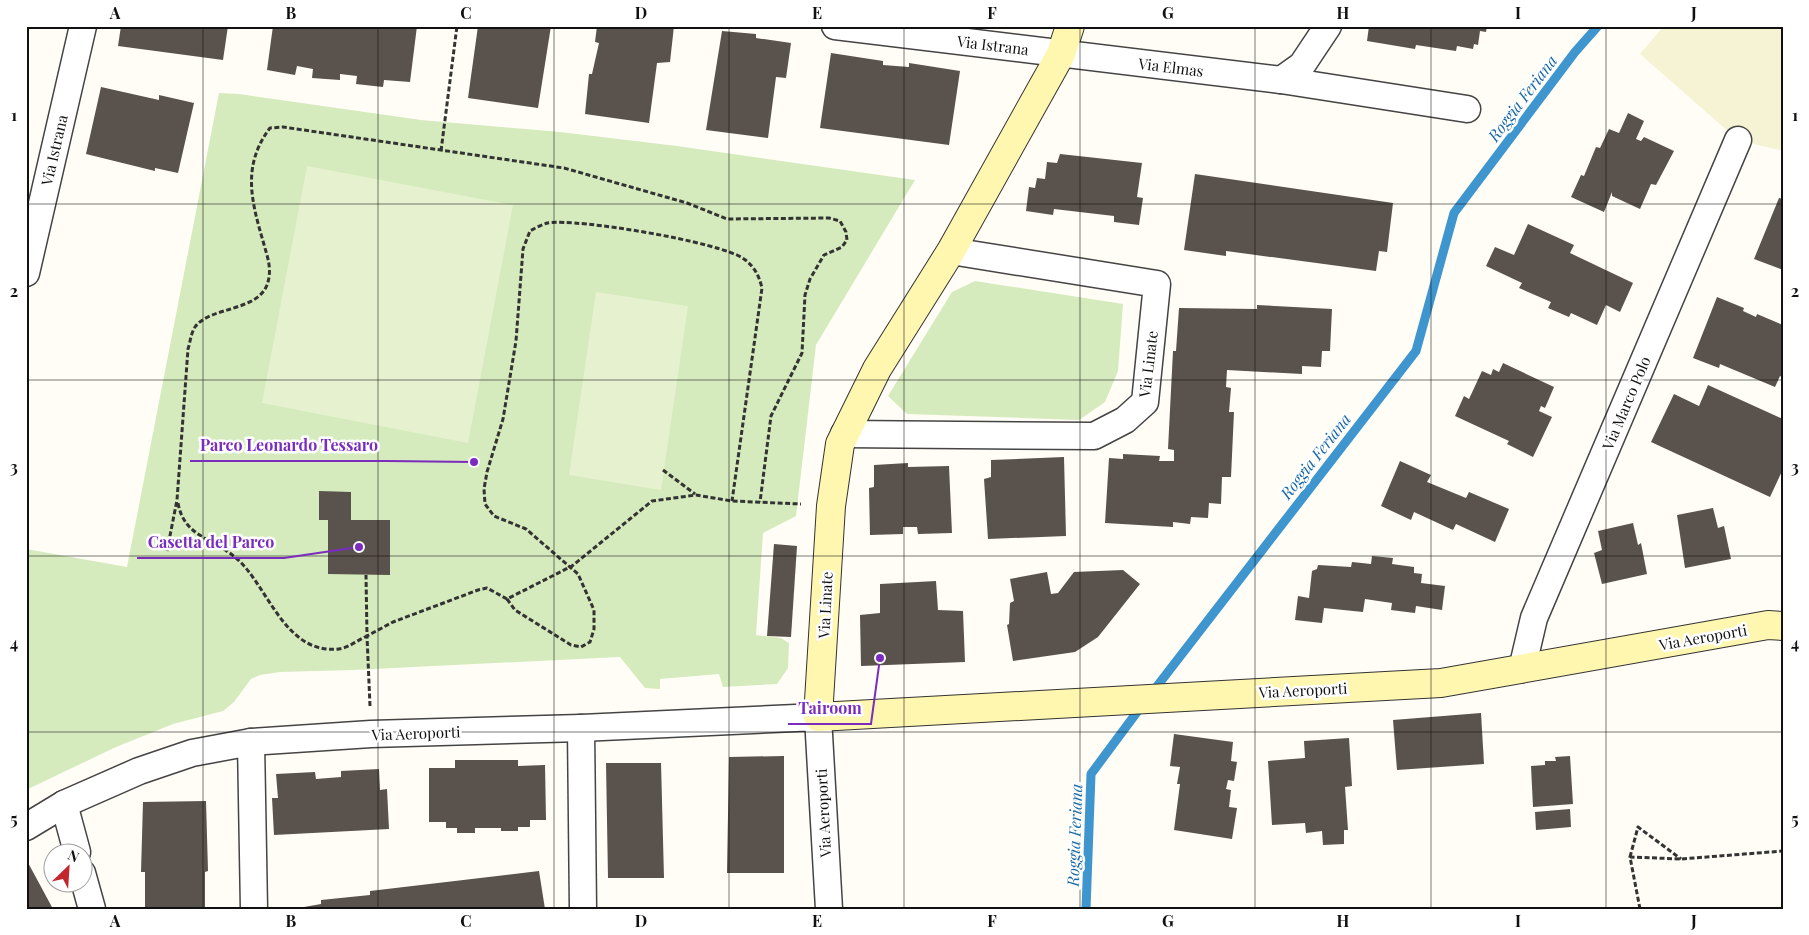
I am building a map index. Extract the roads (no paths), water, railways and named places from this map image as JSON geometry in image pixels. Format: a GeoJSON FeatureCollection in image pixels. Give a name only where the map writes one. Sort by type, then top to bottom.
{"type":"FeatureCollection","features":[{"type":"Feature","properties":{"kind":"street","name":"Via Istrana"},"geometry":{"type":"LineString","coordinates":[[26,273],[83,26]]}},
{"type":"Feature","properties":{"kind":"street","name":"Via Istrana"},"geometry":{"type":"LineString","coordinates":[[835,26],[1061,54]]}},
{"type":"Feature","properties":{"kind":"street","name":"Via Linate"},"geometry":{"type":"LineString","coordinates":[[818,717],[831,506],[840,444],[877,369],[951,251],[1061,54],[1070,26]]}},
{"type":"Feature","properties":{"kind":"street"},"geometry":{"type":"LineString","coordinates":[[1281,80],[1302,65],[1328,26]]}},
{"type":"Feature","properties":{"kind":"street","name":"Via Elmas"},"geometry":{"type":"LineString","coordinates":[[1061,54],[1281,80],[1467,109]]}},
{"type":"Feature","properties":{"kind":"street","name":"Via Marco Polo"},"geometry":{"type":"LineString","coordinates":[[1522,669],[1534,618],[1738,140]]}},
{"type":"Feature","properties":{"kind":"street","name":"Via Linate"},"geometry":{"type":"LineString","coordinates":[[844,434],[1094,436],[1125,420],[1145,402],[1157,284],[951,251]]}},
{"type":"Feature","properties":{"kind":"street","name":"Via Aeroporti"},"geometry":{"type":"LineString","coordinates":[[26,827],[64,804],[139,771],[192,753],[251,742],[371,734],[581,728],[906,714],[1098,700],[1440,683],[1768,625],[1783,626]]}},
{"type":"Feature","properties":{"kind":"street","name":"Via Aeroporti"},"geometry":{"type":"LineString","coordinates":[[818,717],[829,909]]}},
{"type":"Feature","properties":{"kind":"street"},"geometry":{"type":"LineString","coordinates":[[581,728],[583,909]]}},
{"type":"Feature","properties":{"kind":"street"},"geometry":{"type":"LineString","coordinates":[[251,742],[254,909]]}},
{"type":"Feature","properties":{"kind":"street"},"geometry":{"type":"LineString","coordinates":[[64,804],[74,842]]}},
{"type":"Feature","properties":{"kind":"street"},"geometry":{"type":"LineString","coordinates":[[87,892],[92,909]]}},
{"type":"Feature","properties":{"kind":"waterway","name":"Roggia Feriana"},"geometry":{"type":"LineString","coordinates":[[1151,694],[1416,351],[1454,213],[1575,52],[1598,26]]}},
{"type":"Feature","properties":{"kind":"waterway","name":"Roggia Feriana"},"geometry":{"type":"LineString","coordinates":[[1086,909],[1091,774],[1143,704]]}},
{"type":"Feature","properties":{"kind":"place","name":"Parco Leonardo Tessaro"},"geometry":{"type":"Point","coordinates":[474,462]}},
{"type":"Feature","properties":{"kind":"place","name":"Casetta del Parco"},"geometry":{"type":"Point","coordinates":[359,547]}},
{"type":"Feature","properties":{"kind":"place","name":"Tairoom"},"geometry":{"type":"Point","coordinates":[880,658]}}]}
